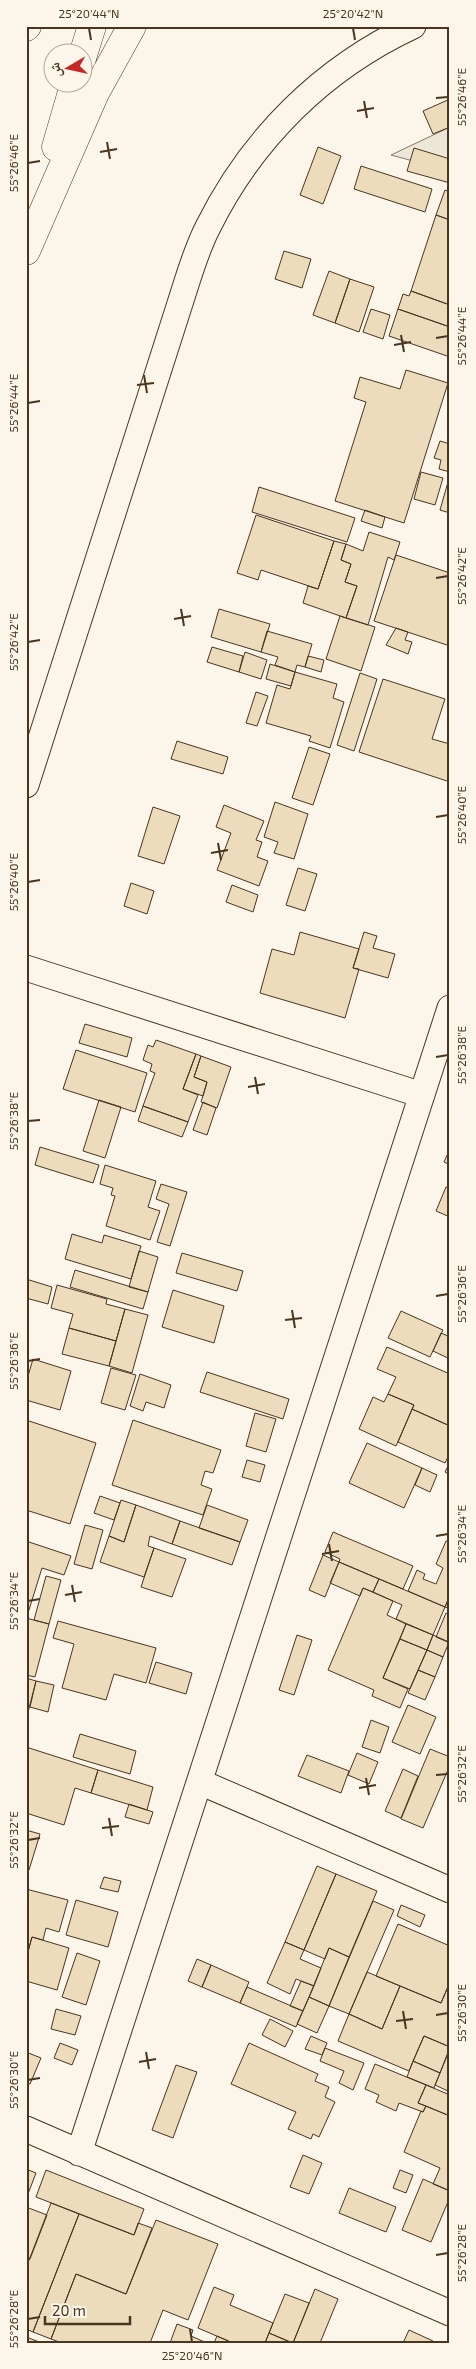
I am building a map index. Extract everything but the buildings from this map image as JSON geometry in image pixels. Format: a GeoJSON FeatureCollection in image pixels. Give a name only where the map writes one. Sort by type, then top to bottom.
{"type":"FeatureCollection","features":[{"type":"Feature","properties":{"kind":"highway"},"geometry":{"type":"LineString","coordinates":[[87,42],[92,26]]}},
{"type":"Feature","properties":{"kind":"highway"},"geometry":{"type":"LineString","coordinates":[[26,251],[96,93],[132,26]]}},
{"type":"Feature","properties":{"kind":"highway"},"geometry":{"type":"LineString","coordinates":[[26,244],[72,92]]}},
{"type":"Feature","properties":{"kind":"street"},"geometry":{"type":"LineString","coordinates":[[26,785],[183,294],[207,229],[224,197],[246,163],[300,102],[331,75],[364,51],[413,26]]}},
{"type":"Feature","properties":{"kind":"street"},"geometry":{"type":"LineString","coordinates":[[26,968],[422,1095]]}},
{"type":"Feature","properties":{"kind":"street"},"geometry":{"type":"LineString","coordinates":[[79,2152],[450,1008]]}},
{"type":"Feature","properties":{"kind":"street"},"geometry":{"type":"LineString","coordinates":[[200,1782],[450,1890]]}},
{"type":"Feature","properties":{"kind":"street"},"geometry":{"type":"LineString","coordinates":[[26,2129],[450,2313]]}},
{"type":"Feature","properties":{"kind":"shaded area"},"geometry":{"type":"Polygon","coordinates":[[[450,127],[450,171],[391,155],[450,127]]]}}]}
